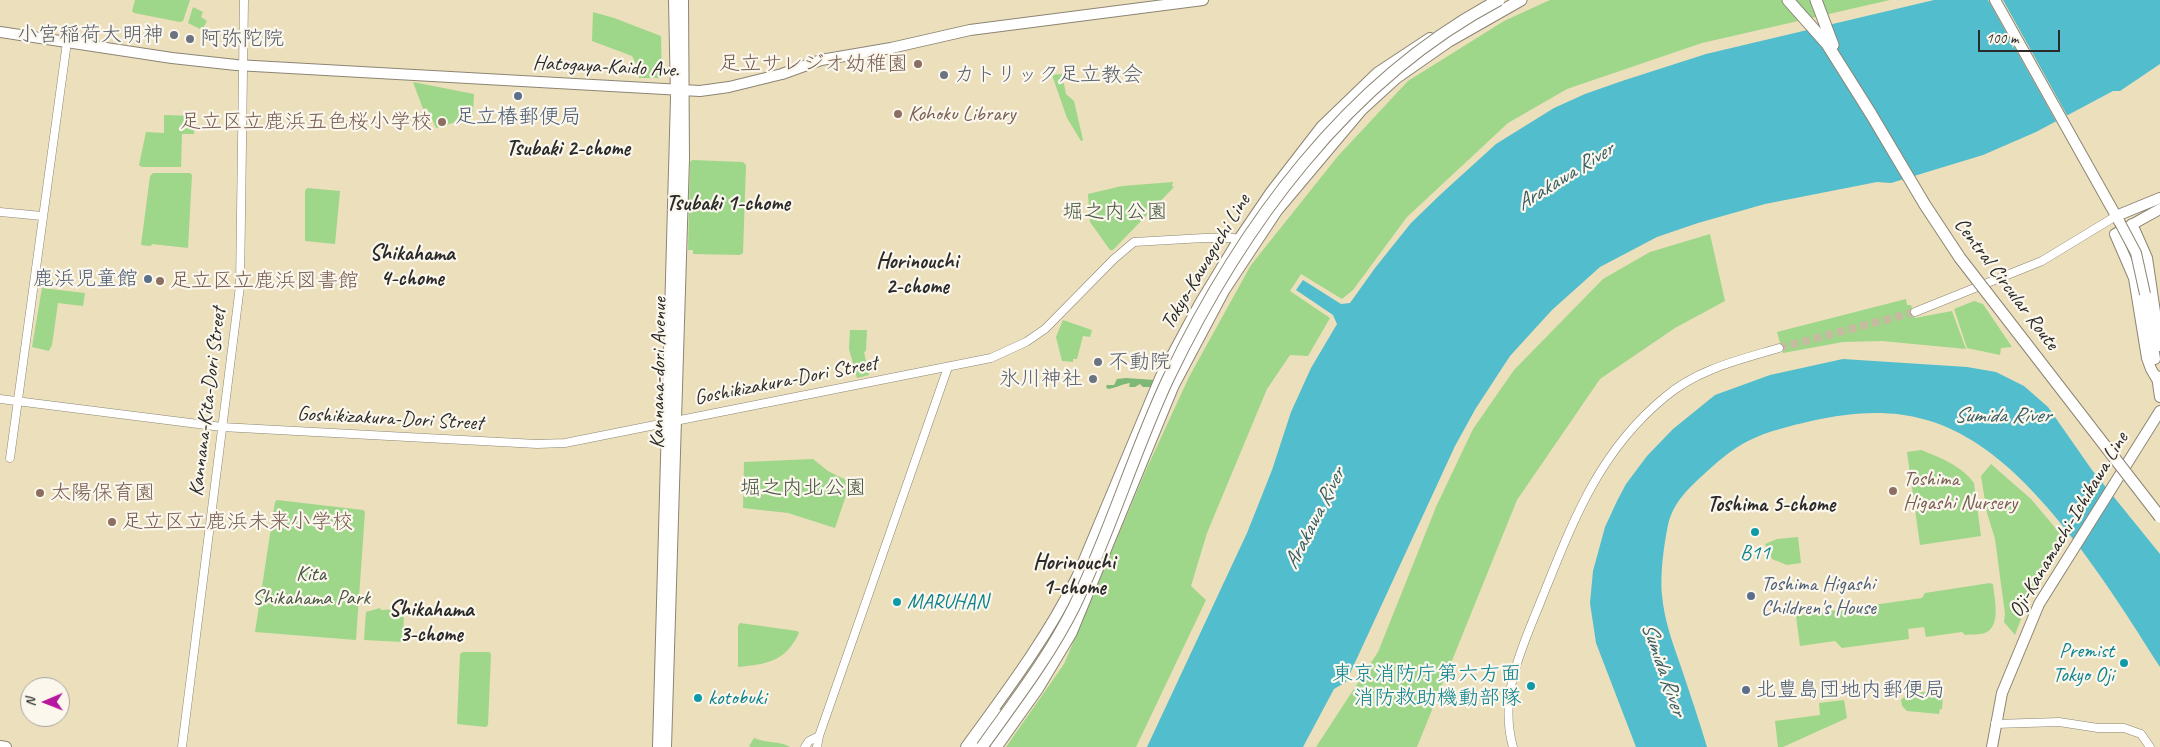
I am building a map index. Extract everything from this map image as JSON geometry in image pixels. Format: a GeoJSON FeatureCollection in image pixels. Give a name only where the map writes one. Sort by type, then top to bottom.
{"type":"FeatureCollection","features":[{"type":"Feature","properties":{"kind":"highway"},"geometry":{"type":"LineString","coordinates":[[982,747],[1030,680],[1063,628],[1097,553],[1168,381],[1219,284],[1260,221],[1329,134],[1372,90],[1431,41],[1499,0]]}},
{"type":"Feature","properties":{"kind":"highway"},"geometry":{"type":"LineString","coordinates":[[993,747],[1038,688],[1070,633],[1084,604],[1173,386],[1199,333],[1224,290],[1277,210],[1361,110],[1396,78],[1449,41],[1521,0]]}},
{"type":"Feature","properties":{"kind":"highway"},"geometry":{"type":"LineString","coordinates":[[1788,0],[1827,44],[1873,114]]}},
{"type":"Feature","properties":{"kind":"highway","name":"Central Circular Route"},"geometry":{"type":"LineString","coordinates":[[1799,0],[1828,38],[1927,204],[1962,256],[2160,513]]}},
{"type":"Feature","properties":{"kind":"highway","name":"Central Circular Route"},"geometry":{"type":"LineString","coordinates":[[1818,0],[1831,32],[1873,114],[1925,205],[1960,258],[2160,517]]}},
{"type":"Feature","properties":{"kind":"highway"},"geometry":{"type":"LineString","coordinates":[[974,747],[1063,628]]}},
{"type":"Feature","properties":{"kind":"main road","name":"Kannana-dori Avenue"},"geometry":{"type":"LineString","coordinates":[[674,0],[681,90]]}},
{"type":"Feature","properties":{"kind":"main road","name":"Kannana-dori Avenue"},"geometry":{"type":"LineString","coordinates":[[658,747],[671,422],[683,0]]}},
{"type":"Feature","properties":{"kind":"main road","name":"Hatogaya-Kaido Ave."},"geometry":{"type":"LineString","coordinates":[[0,32],[172,58],[244,65],[708,90],[729,87],[782,74],[814,62],[891,48],[970,30],[1203,0]]}},
{"type":"Feature","properties":{"kind":"main road","name":"Tokyo-Kawaguchi Line"},"geometry":{"type":"LineString","coordinates":[[966,747],[1025,665],[1064,601],[1077,577],[1161,376],[1200,303],[1270,192],[1322,126],[1377,73],[1445,28],[1494,0]]}},
{"type":"Feature","properties":{"kind":"main road","name":"Tokyo-Kawaguchi Line"},"geometry":{"type":"LineString","coordinates":[[993,747],[1051,658],[1074,616],[1168,387],[1221,290],[1250,244],[1284,197],[1335,133],[1388,79],[1450,37],[1512,0]]}},
{"type":"Feature","properties":{"kind":"main road"},"geometry":{"type":"LineString","coordinates":[[1996,0],[2136,253],[2159,377],[2160,397]]}},
{"type":"Feature","properties":{"kind":"main road"},"geometry":{"type":"LineString","coordinates":[[2116,216],[2160,198]]}},
{"type":"Feature","properties":{"kind":"main road"},"geometry":{"type":"LineString","coordinates":[[2159,377],[2150,369],[2134,278],[2115,234],[2160,209]]}},
{"type":"Feature","properties":{"kind":"main road"},"geometry":{"type":"LineString","coordinates":[[2132,224],[2147,258],[2160,346]]}},
{"type":"Feature","properties":{"kind":"main road","name":"Oji-Kanamachi-Ichikawa Line"},"geometry":{"type":"LineString","coordinates":[[1992,747],[2002,693],[2034,612],[2160,411]]}},
{"type":"Feature","properties":{"kind":"main road","name":"Kannana-dori Avenue"},"geometry":{"type":"LineString","coordinates":[[666,747],[671,422]]}},
{"type":"Feature","properties":{"kind":"main road"},"geometry":{"type":"LineString","coordinates":[[0,746],[6,747]]}},
{"type":"Feature","properties":{"kind":"street","name":"Kannana-Kita-Dori Street"},"geometry":{"type":"LineString","coordinates":[[182,747],[240,286],[244,0]]}},
{"type":"Feature","properties":{"kind":"street"},"geometry":{"type":"LineString","coordinates":[[10,458],[67,42]]}},
{"type":"Feature","properties":{"kind":"street"},"geometry":{"type":"LineString","coordinates":[[0,212],[42,216]]}},
{"type":"Feature","properties":{"kind":"street"},"geometry":{"type":"LineString","coordinates":[[1915,312],[2042,261],[2116,216]]}},
{"type":"Feature","properties":{"kind":"street","name":"Goshikizakura-Dori Street"},"geometry":{"type":"LineString","coordinates":[[0,399],[222,428],[554,444],[998,356],[1026,342],[1052,323],[1114,259],[1134,242],[1200,238],[1239,239]]}},
{"type":"Feature","properties":{"kind":"street"},"geometry":{"type":"LineString","coordinates":[[1239,239],[1250,244]]}},
{"type":"Feature","properties":{"kind":"street"},"geometry":{"type":"LineString","coordinates":[[1513,747],[1508,708],[1514,671],[1570,527],[1603,468],[1637,423],[1667,395],[1713,368],[1779,348]]}},
{"type":"Feature","properties":{"kind":"street"},"geometry":{"type":"LineString","coordinates":[[817,747],[819,736],[948,367]]}},
{"type":"Feature","properties":{"kind":"street"},"geometry":{"type":"LineString","coordinates":[[1995,724],[2059,722],[2098,728],[2124,728],[2141,734],[2150,747]]}},
{"type":"Feature","properties":{"kind":"street"},"geometry":{"type":"LineString","coordinates":[[805,747],[809,741],[819,736]]}},
{"type":"Feature","properties":{"kind":"green space"},"geometry":{"type":"Polygon","coordinates":[[[135,0],[190,0],[183,21],[180,22],[134,13],[132,11],[135,0]]]}},
{"type":"Feature","properties":{"kind":"green space"},"geometry":{"type":"Polygon","coordinates":[[[1550,0],[1890,0],[1702,43],[1567,89],[1508,123],[1407,217],[1353,290],[1342,299],[1301,274],[1290,291],[1330,318],[1308,356],[1290,355],[1267,389],[1207,533],[1191,586],[1206,600],[1136,747],[1006,747],[1064,664],[1146,470],[1189,377],[1251,265],[1338,156],[1408,81],[1504,21],[1550,0]]]}},
{"type":"Feature","properties":{"kind":"green space"},"geometry":{"type":"Polygon","coordinates":[[[193,7],[203,12],[201,17],[207,21],[202,30],[188,23],[193,7]]]}},
{"type":"Feature","properties":{"kind":"green space"},"geometry":{"type":"Polygon","coordinates":[[[593,12],[661,36],[662,78],[639,78],[639,70],[632,56],[592,41],[593,12]]]}},
{"type":"Feature","properties":{"kind":"green space"},"geometry":{"type":"Polygon","coordinates":[[[1062,74],[1066,94],[1074,101],[1083,140],[1081,141],[1067,118],[1052,75],[1062,74]]]}},
{"type":"Feature","properties":{"kind":"green space"},"geometry":{"type":"Polygon","coordinates":[[[413,82],[474,94],[473,117],[436,128],[427,108],[423,109],[413,82]]]}},
{"type":"Feature","properties":{"kind":"green space"},"geometry":{"type":"Polygon","coordinates":[[[164,115],[192,116],[194,118],[194,134],[182,134],[181,167],[142,167],[139,165],[146,132],[164,133],[164,115]]]}},
{"type":"Feature","properties":{"kind":"green space"},"geometry":{"type":"Polygon","coordinates":[[[692,160],[743,162],[746,165],[743,253],[740,255],[693,254],[693,250],[688,250],[690,162],[692,160]]]}},
{"type":"Feature","properties":{"kind":"green space"},"geometry":{"type":"Polygon","coordinates":[[[153,173],[190,173],[192,175],[188,248],[152,244],[151,246],[141,245],[150,176],[153,173]]]}},
{"type":"Feature","properties":{"kind":"green space","name":"堀之内公園"},"geometry":{"type":"Polygon","coordinates":[[[1173,182],[1172,186],[1174,187],[1113,250],[1110,250],[1090,222],[1088,194],[1122,186],[1173,182]]]}},
{"type":"Feature","properties":{"kind":"green space"},"geometry":{"type":"Polygon","coordinates":[[[307,188],[340,191],[335,244],[305,241],[305,191],[307,188]]]}},
{"type":"Feature","properties":{"kind":"green space"},"geometry":{"type":"Polygon","coordinates":[[[1710,234],[1725,301],[1675,328],[1600,379],[1517,500],[1417,747],[1316,747],[1378,652],[1436,507],[1473,429],[1514,370],[1603,279],[1650,252],[1710,234]]]}},
{"type":"Feature","properties":{"kind":"green space"},"geometry":{"type":"Polygon","coordinates":[[[42,288],[85,293],[83,306],[58,303],[52,345],[49,351],[32,347],[42,288]]]}},
{"type":"Feature","properties":{"kind":"green space"},"geometry":{"type":"Polygon","coordinates":[[[1906,299],[1907,305],[1911,305],[1915,318],[1952,311],[1966,349],[1882,341],[1843,342],[1783,353],[1777,332],[1906,299]]]}},
{"type":"Feature","properties":{"kind":"green space"},"geometry":{"type":"Polygon","coordinates":[[[1974,301],[1983,304],[2012,347],[2001,348],[2000,355],[1967,348],[1954,309],[1974,301]]]}},
{"type":"Feature","properties":{"kind":"green space"},"geometry":{"type":"Polygon","coordinates":[[[1063,320],[1092,330],[1090,337],[1083,336],[1077,359],[1073,359],[1073,362],[1062,361],[1056,337],[1063,320]]]}},
{"type":"Feature","properties":{"kind":"green space"},"geometry":{"type":"Polygon","coordinates":[[[850,330],[867,330],[866,351],[864,352],[869,375],[857,378],[849,349],[850,330]]]}},
{"type":"Feature","properties":{"kind":"green space"},"geometry":{"type":"Polygon","coordinates":[[[1117,379],[1155,380],[1152,387],[1143,387],[1140,384],[1135,387],[1129,387],[1130,383],[1108,389],[1106,387],[1107,385],[1114,385],[1117,379]]]}},
{"type":"Feature","properties":{"kind":"green space"},"geometry":{"type":"Polygon","coordinates":[[[1921,450],[1957,467],[1974,483],[1981,536],[1920,545],[1907,452],[1921,450]]]}},
{"type":"Feature","properties":{"kind":"green space","name":"堀之内北公園"},"geometry":{"type":"Polygon","coordinates":[[[813,459],[828,471],[848,481],[850,484],[835,528],[788,513],[743,508],[744,462],[813,459]]]}},
{"type":"Feature","properties":{"kind":"green space"},"geometry":{"type":"Polygon","coordinates":[[[1991,464],[2031,499],[2063,537],[2063,546],[2029,598],[2015,635],[2004,622],[2005,614],[1995,539],[1987,513],[1981,476],[1991,464]]]}},
{"type":"Feature","properties":{"kind":"green space","name":"Kita Shikahama Park"},"geometry":{"type":"Polygon","coordinates":[[[277,500],[363,510],[365,512],[356,640],[255,632],[275,502],[277,500]]]}},
{"type":"Feature","properties":{"kind":"green space"},"geometry":{"type":"Polygon","coordinates":[[[1798,537],[1801,563],[1787,565],[1772,559],[1765,544],[1777,539],[1798,537]]]}},
{"type":"Feature","properties":{"kind":"green space"},"geometry":{"type":"Polygon","coordinates":[[[1993,584],[1996,611],[1994,624],[1985,633],[1965,635],[1962,632],[1926,637],[1924,627],[1908,629],[1909,639],[1842,648],[1835,641],[1800,646],[1796,616],[1922,598],[1925,593],[1993,584]]]}},
{"type":"Feature","properties":{"kind":"green space"},"geometry":{"type":"Polygon","coordinates":[[[380,608],[381,610],[404,609],[403,642],[364,640],[366,612],[380,608]]]}},
{"type":"Feature","properties":{"kind":"green space"},"geometry":{"type":"Polygon","coordinates":[[[740,623],[797,631],[799,633],[788,650],[774,660],[738,667],[738,626],[740,623]]]}},
{"type":"Feature","properties":{"kind":"green space"},"geometry":{"type":"Polygon","coordinates":[[[463,652],[489,652],[491,654],[488,725],[486,727],[457,724],[460,654],[463,652]]]}},
{"type":"Feature","properties":{"kind":"green space"},"geometry":{"type":"Polygon","coordinates":[[[1940,690],[1940,693],[1943,693],[1942,709],[1940,709],[1939,714],[1907,711],[1902,706],[1901,700],[1907,694],[1940,690]]]}},
{"type":"Feature","properties":{"kind":"green space"},"geometry":{"type":"Polygon","coordinates":[[[1844,700],[1847,718],[1783,747],[1778,747],[1775,721],[1820,715],[1819,703],[1844,700]]]}},
{"type":"Feature","properties":{"kind":"green space"},"geometry":{"type":"Polygon","coordinates":[[[754,738],[790,747],[751,747],[749,746],[754,738]]]}},
{"type":"Feature","properties":{"kind":"water","name":"Arakawa River"},"geometry":{"type":"Polygon","coordinates":[[[1934,0],[2160,0],[2160,64],[2120,91],[2113,91],[2036,132],[1983,155],[1891,183],[1877,182],[1765,204],[1698,223],[1657,237],[1600,267],[1552,310],[1510,356],[1476,408],[1455,446],[1346,682],[1334,689],[1303,747],[1147,747],[1247,533],[1272,470],[1291,412],[1311,368],[1337,324],[1333,315],[1296,290],[1303,280],[1341,304],[1350,303],[1411,223],[1496,144],[1554,108],[1585,94],[1706,54],[1934,0]]]}},
{"type":"Feature","properties":{"kind":"water","name":"Sumida River"},"geometry":{"type":"Polygon","coordinates":[[[1843,359],[1967,367],[1996,372],[2024,386],[2048,407],[2092,470],[2160,554],[2160,667],[2122,607],[2077,544],[2027,485],[2000,461],[1973,441],[1934,422],[1894,414],[1874,413],[1832,417],[1779,429],[1742,444],[1708,470],[1677,503],[1670,517],[1664,550],[1663,604],[1672,641],[1707,747],[1636,747],[1596,643],[1590,603],[1593,571],[1605,527],[1626,484],[1647,456],[1673,429],[1715,395],[1770,375],[1843,359]]]}},
{"type":"Feature","properties":{"kind":"pier"},"geometry":{"type":"Polygon","coordinates":[[[1988,0],[2003,0],[2068,117],[2057,123],[1988,0]]]}},
{"type":"Feature","properties":{"kind":"tunnel"},"geometry":{"type":"LineString","coordinates":[[1779,348],[1915,312]]}},
{"type":"Feature","properties":{"kind":"place","name":"小宮稲荷大明神"},"geometry":{"type":"Point","coordinates":[174,35]}},
{"type":"Feature","properties":{"kind":"place","name":"阿弥陀院"},"geometry":{"type":"Point","coordinates":[190,39]}},
{"type":"Feature","properties":{"kind":"place","name":"足立サレジオ幼稚園"},"geometry":{"type":"Point","coordinates":[918,64]}},
{"type":"Feature","properties":{"kind":"place","name":"カトリック足立教会"},"geometry":{"type":"Point","coordinates":[944,75]}},
{"type":"Feature","properties":{"kind":"place","name":"足立椿郵便局"},"geometry":{"type":"Point","coordinates":[518,96]}},
{"type":"Feature","properties":{"kind":"place","name":"Kohoku Library"},"geometry":{"type":"Point","coordinates":[898,114]}},
{"type":"Feature","properties":{"kind":"place","name":"足立区立鹿浜五色桜小学校"},"geometry":{"type":"Point","coordinates":[442,122]}},
{"type":"Feature","properties":{"kind":"place","name":"鹿浜児童館"},"geometry":{"type":"Point","coordinates":[148,279]}},
{"type":"Feature","properties":{"kind":"place","name":"足立区立鹿浜図書館"},"geometry":{"type":"Point","coordinates":[160,281]}},
{"type":"Feature","properties":{"kind":"place","name":"不動院"},"geometry":{"type":"Point","coordinates":[1098,362]}},
{"type":"Feature","properties":{"kind":"place","name":"氷川神社"},"geometry":{"type":"Point","coordinates":[1093,379]}},
{"type":"Feature","properties":{"kind":"place","name":"Toshima Higashi Nursery"},"geometry":{"type":"Point","coordinates":[1893,491]}},
{"type":"Feature","properties":{"kind":"place","name":"太陽保育園"},"geometry":{"type":"Point","coordinates":[40,493]}},
{"type":"Feature","properties":{"kind":"place","name":"足立区立鹿浜未来小学校"},"geometry":{"type":"Point","coordinates":[112,522]}},
{"type":"Feature","properties":{"kind":"place","name":"B11"},"geometry":{"type":"Point","coordinates":[1755,532]}},
{"type":"Feature","properties":{"kind":"place","name":"Toshima Higashi Children's House"},"geometry":{"type":"Point","coordinates":[1751,596]}},
{"type":"Feature","properties":{"kind":"place","name":"MARUHAN"},"geometry":{"type":"Point","coordinates":[897,602]}},
{"type":"Feature","properties":{"kind":"place","name":"Premist Tokyo Oji"},"geometry":{"type":"Point","coordinates":[2124,663]}},
{"type":"Feature","properties":{"kind":"place","name":"東京消防庁第六方面 消防救助機動部隊"},"geometry":{"type":"Point","coordinates":[1531,686]}},
{"type":"Feature","properties":{"kind":"place","name":"北豊島団地内郵便局"},"geometry":{"type":"Point","coordinates":[1746,690]}},
{"type":"Feature","properties":{"kind":"place","name":"kotobuki"},"geometry":{"type":"Point","coordinates":[698,698]}},
{"type":"Feature","properties":{"kind":"district","name":"Tsubaki 2-chome"},"geometry":{"type":"Point","coordinates":[568,149]}},
{"type":"Feature","properties":{"kind":"district","name":"Tsubaki 1-chome"},"geometry":{"type":"Point","coordinates":[728,204]}},
{"type":"Feature","properties":{"kind":"district","name":"Shikahama 4-chome"},"geometry":{"type":"Point","coordinates":[412,266]}},
{"type":"Feature","properties":{"kind":"district","name":"Horinouchi 2-chome"},"geometry":{"type":"Point","coordinates":[917,274]}},
{"type":"Feature","properties":{"kind":"district","name":"Toshima 5-chome"},"geometry":{"type":"Point","coordinates":[1771,505]}},
{"type":"Feature","properties":{"kind":"district","name":"Horinouchi 1-chome"},"geometry":{"type":"Point","coordinates":[1074,576]}},
{"type":"Feature","properties":{"kind":"district","name":"Shikahama 3-chome"},"geometry":{"type":"Point","coordinates":[431,622]}}]}
